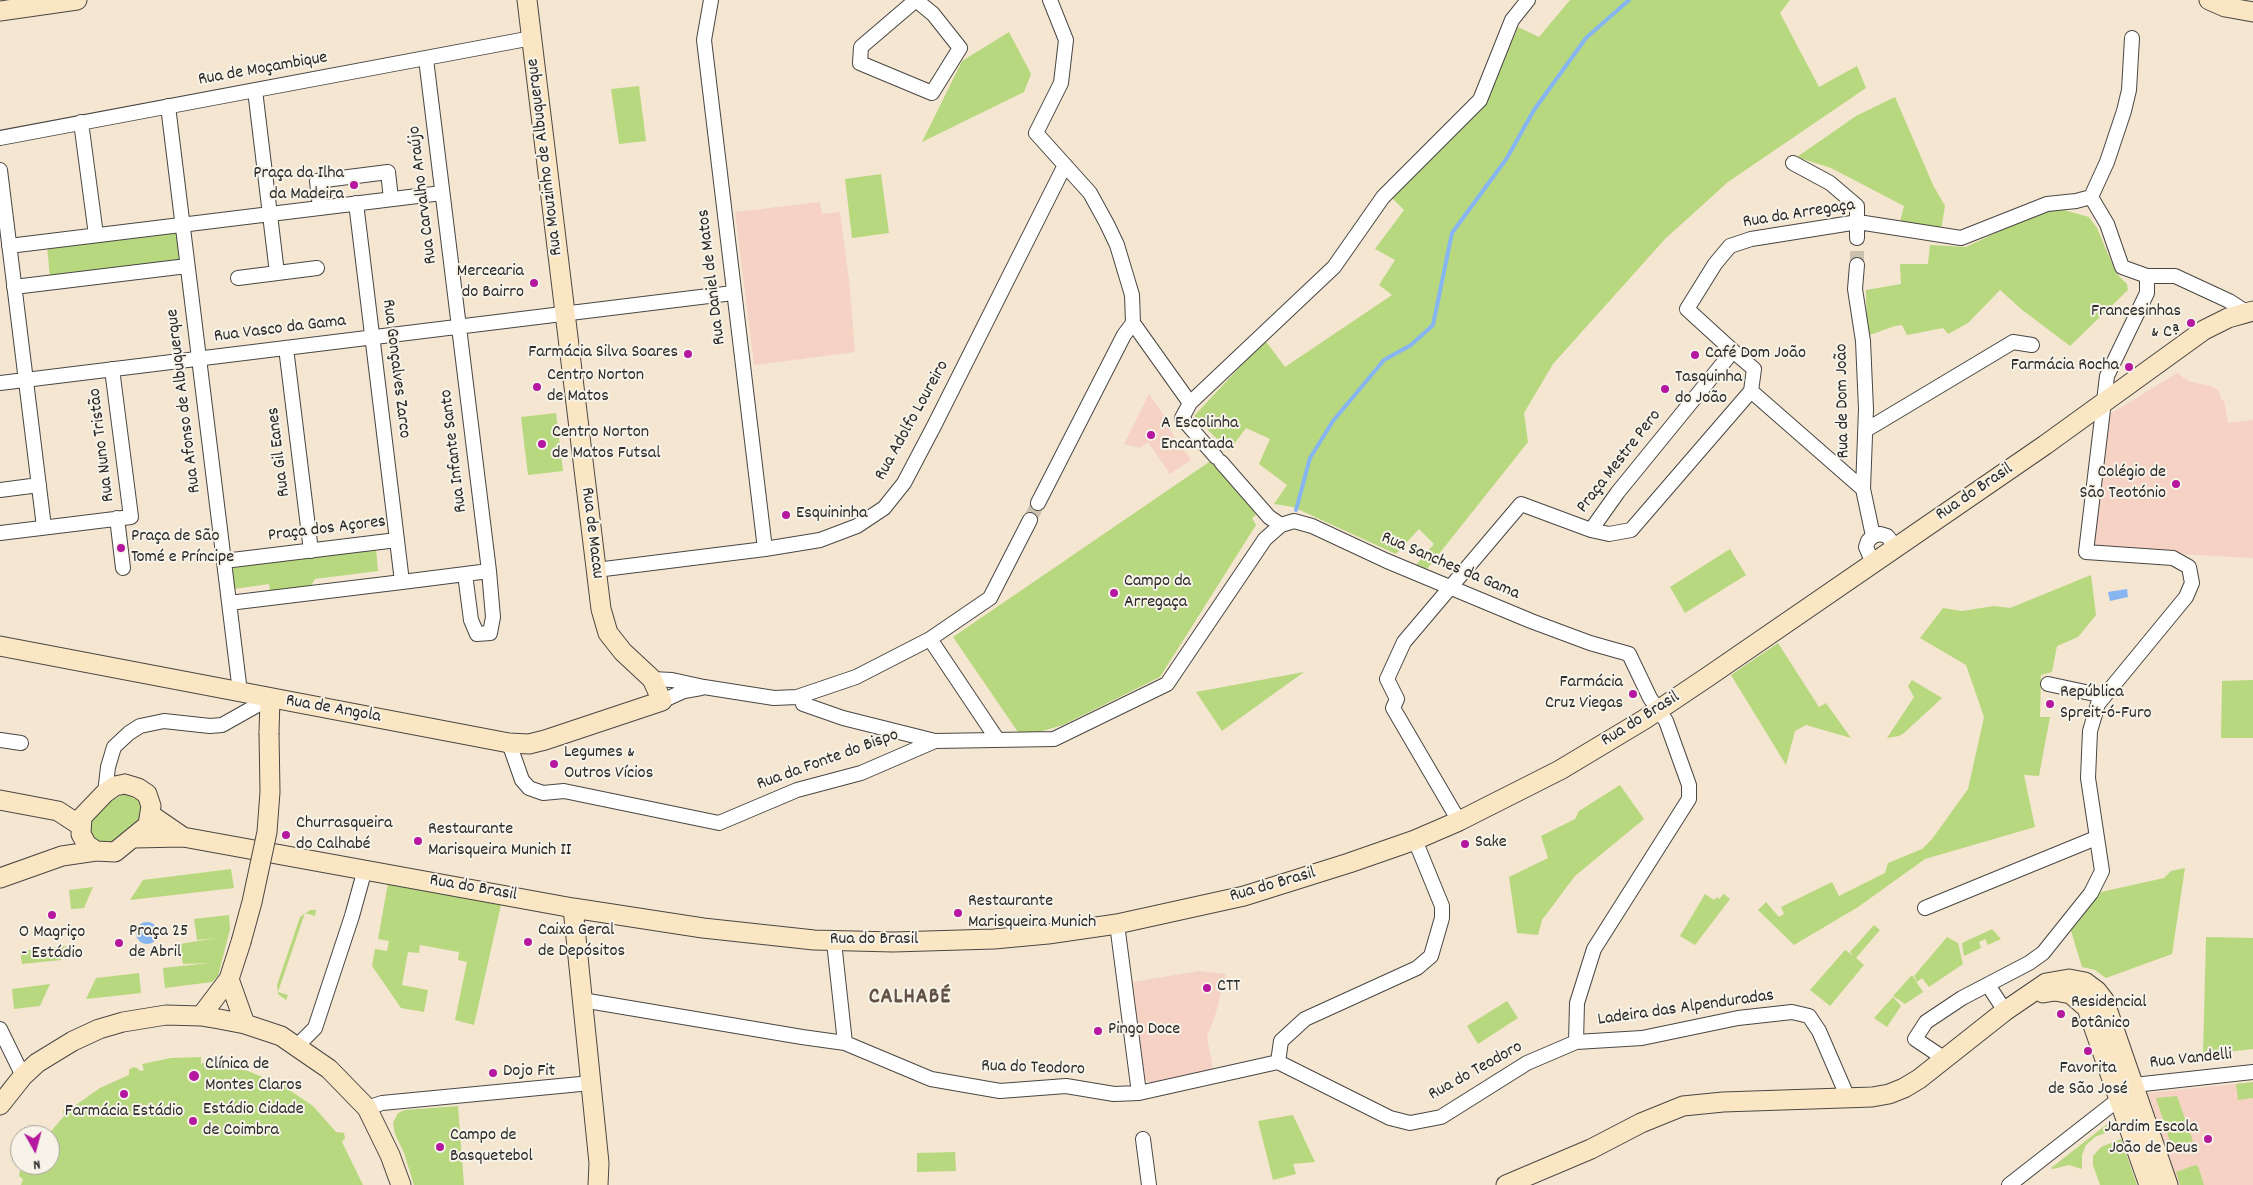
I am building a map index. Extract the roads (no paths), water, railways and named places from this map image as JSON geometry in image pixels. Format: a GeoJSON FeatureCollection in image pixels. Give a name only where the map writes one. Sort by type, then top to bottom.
{"type":"FeatureCollection","features":[{"type":"Feature","properties":{"kind":"main road"},"geometry":{"type":"LineString","coordinates":[[0,11],[77,0]]}},
{"type":"Feature","properties":{"kind":"main road","name":"Rua Mouzinho de Albuquerque"},"geometry":{"type":"LineString","coordinates":[[527,0],[564,314]]}},
{"type":"Feature","properties":{"kind":"main road"},"geometry":{"type":"LineString","coordinates":[[2209,0],[2225,7],[2253,12]]}},
{"type":"Feature","properties":{"kind":"main road","name":"Rua do Brasil"},"geometry":{"type":"LineString","coordinates":[[151,815],[183,837],[573,908],[759,936],[834,942],[893,942],[1048,934],[1117,924],[1244,896],[1350,864],[1415,840],[1541,781],[1659,710],[2104,404],[2204,330],[2251,311]]}},
{"type":"Feature","properties":{"kind":"main road","name":"Rua de Macau"},"geometry":{"type":"LineString","coordinates":[[564,314],[601,609],[608,633],[623,652],[652,679],[662,701]]}},
{"type":"Feature","properties":{"kind":"main road","name":"Rua de Angola"},"geometry":{"type":"LineString","coordinates":[[0,646],[509,743],[528,744],[545,740],[662,701]]}},
{"type":"Feature","properties":{"kind":"main road"},"geometry":{"type":"LineString","coordinates":[[201,1016],[229,979],[252,902],[267,832],[270,792],[270,698]]}},
{"type":"Feature","properties":{"kind":"main road"},"geometry":{"type":"LineString","coordinates":[[0,878],[62,856],[96,851],[115,852],[148,825],[151,806],[146,794],[138,788],[125,784],[115,786],[105,793],[82,817],[81,830],[87,845],[96,851]]}},
{"type":"Feature","properties":{"kind":"main road"},"geometry":{"type":"LineString","coordinates":[[0,800],[58,811],[81,830]]}},
{"type":"Feature","properties":{"kind":"main road"},"geometry":{"type":"LineString","coordinates":[[62,856],[81,830]]}},
{"type":"Feature","properties":{"kind":"main road"},"geometry":{"type":"LineString","coordinates":[[134,838],[183,837]]}},
{"type":"Feature","properties":{"kind":"main road"},"geometry":{"type":"LineString","coordinates":[[573,908],[599,1163],[605,1185]]}},
{"type":"Feature","properties":{"kind":"main road"},"geometry":{"type":"LineString","coordinates":[[229,979],[245,1024]]}},
{"type":"Feature","properties":{"kind":"main road"},"geometry":{"type":"LineString","coordinates":[[1506,1185],[1591,1149],[1641,1123],[1683,1106],[1723,1102],[1872,1098],[1889,1094],[1904,1088],[1945,1059],[2005,1011],[2046,983],[2053,980],[2078,980],[2091,986],[2104,1000],[2168,1185]]}},
{"type":"Feature","properties":{"kind":"main road"},"geometry":{"type":"LineString","coordinates":[[2022,999],[2048,992],[2062,991],[2071,994],[2082,1002],[2094,1024],[2149,1185]]}},
{"type":"Feature","properties":{"kind":"main road"},"geometry":{"type":"LineString","coordinates":[[0,1105],[36,1063],[58,1049],[99,1029],[123,1022],[166,1015],[201,1016],[245,1024],[281,1036],[297,1046],[329,1070],[367,1108],[402,1185]]}},
{"type":"Feature","properties":{"kind":"main road"},"geometry":{"type":"LineString","coordinates":[[2119,1098],[2134,1085]]}},
{"type":"Feature","properties":{"kind":"main road"},"geometry":{"type":"LineString","coordinates":[[598,1185],[599,1163]]}},
{"type":"Feature","properties":{"kind":"street","name":"Rua Daniel de Matos"},"geometry":{"type":"LineString","coordinates":[[711,0],[704,40],[764,549]]}},
{"type":"Feature","properties":{"kind":"street"},"geometry":{"type":"LineString","coordinates":[[916,0],[934,14],[960,48],[932,93],[860,63],[861,47],[916,0]]}},
{"type":"Feature","properties":{"kind":"street"},"geometry":{"type":"LineString","coordinates":[[1050,0],[1066,40],[1060,84],[1036,133],[1090,193],[1117,244],[1132,295],[1133,323],[1190,403]]}},
{"type":"Feature","properties":{"kind":"street"},"geometry":{"type":"LineString","coordinates":[[1281,525],[1270,517],[1182,418],[1190,403],[1334,267],[1383,197],[1480,100],[1512,20],[1528,0]]}},
{"type":"Feature","properties":{"kind":"street","name":"Rua de Moçambique"},"geometry":{"type":"LineString","coordinates":[[0,138],[426,60],[532,38]]}},
{"type":"Feature","properties":{"kind":"street"},"geometry":{"type":"LineString","coordinates":[[2132,38],[2129,90],[2124,111],[2107,162],[2092,197],[2107,224],[2122,267],[2147,276],[2175,276],[2251,311]]}},
{"type":"Feature","properties":{"kind":"street","name":"Rua Carvalho Araújo"},"geometry":{"type":"LineString","coordinates":[[426,60],[459,327]]}},
{"type":"Feature","properties":{"kind":"street"},"geometry":{"type":"LineString","coordinates":[[255,90],[277,273]]}},
{"type":"Feature","properties":{"kind":"street","name":"Rua Afonso de Albuquerque"},"geometry":{"type":"LineString","coordinates":[[168,106],[240,692]]}},
{"type":"Feature","properties":{"kind":"street"},"geometry":{"type":"LineString","coordinates":[[81,122],[96,235]]}},
{"type":"Feature","properties":{"kind":"street"},"geometry":{"type":"LineString","coordinates":[[1793,163],[1817,175],[1843,192],[1857,206],[1857,238]]}},
{"type":"Feature","properties":{"kind":"street","name":"Rua Adolfo Loureiro"},"geometry":{"type":"LineString","coordinates":[[596,570],[820,540],[857,526],[884,508],[904,483],[1065,165]]}},
{"type":"Feature","properties":{"kind":"street"},"geometry":{"type":"LineString","coordinates":[[0,170],[44,527]]}},
{"type":"Feature","properties":{"kind":"street"},"geometry":{"type":"LineString","coordinates":[[320,208],[317,181],[388,172],[391,199]]}},
{"type":"Feature","properties":{"kind":"street"},"geometry":{"type":"LineString","coordinates":[[9,246],[442,193]]}},
{"type":"Feature","properties":{"kind":"street","name":"Rua da Arregaça"},"geometry":{"type":"LineString","coordinates":[[1733,351],[1687,309],[1715,264],[1730,246],[1751,239],[1858,222],[1961,238],[2047,204],[2092,197]]}},
{"type":"Feature","properties":{"kind":"street","name":"Rua Gonçalves Zarco"},"geometry":{"type":"LineString","coordinates":[[356,203],[397,540]]}},
{"type":"Feature","properties":{"kind":"street","name":"Rua de Dom João"},"geometry":{"type":"LineString","coordinates":[[1857,264],[1855,289],[1863,340],[1866,430],[1863,489],[1873,536],[1868,541],[1866,547],[1873,563]]}},
{"type":"Feature","properties":{"kind":"street"},"geometry":{"type":"LineString","coordinates":[[14,287],[187,266]]}},
{"type":"Feature","properties":{"kind":"street"},"geometry":{"type":"LineString","coordinates":[[238,278],[317,268]]}},
{"type":"Feature","properties":{"kind":"street"},"geometry":{"type":"LineString","coordinates":[[1945,1059],[1915,1039],[1926,1022],[1962,998],[2029,963],[2043,953],[2091,893],[2102,871],[2088,778],[2090,730],[2098,704],[2186,597],[2192,583],[2188,568],[2173,558],[2086,552],[2107,376],[2147,293],[2147,276]]}},
{"type":"Feature","properties":{"kind":"street","name":"Rua Vasco da Gama"},"geometry":{"type":"LineString","coordinates":[[0,383],[733,293]]}},
{"type":"Feature","properties":{"kind":"street"},"geometry":{"type":"LineString","coordinates":[[1038,503],[1124,334],[1133,323]]}},
{"type":"Feature","properties":{"kind":"street","name":"Rua Infante Santo"},"geometry":{"type":"LineString","coordinates":[[459,327],[489,571],[493,617],[490,632],[478,634],[471,620],[465,574]]}},
{"type":"Feature","properties":{"kind":"street"},"geometry":{"type":"LineString","coordinates":[[1866,430],[2013,342],[2032,344]]}},
{"type":"Feature","properties":{"kind":"street","name":"Rua Gil Eanes"},"geometry":{"type":"LineString","coordinates":[[286,348],[311,551]]}},
{"type":"Feature","properties":{"kind":"street"},"geometry":{"type":"LineString","coordinates":[[1733,351],[1754,369],[1751,390],[1863,489]]}},
{"type":"Feature","properties":{"kind":"street","name":"Praça Mestre Pero"},"geometry":{"type":"LineString","coordinates":[[1733,351],[1618,492],[1591,530],[1608,534],[1631,530],[1751,390]]}},
{"type":"Feature","properties":{"kind":"street","name":"Rua Nuno Tristão"},"geometry":{"type":"LineString","coordinates":[[112,369],[124,517]]}},
{"type":"Feature","properties":{"kind":"street"},"geometry":{"type":"LineString","coordinates":[[0,490],[39,485]]}},
{"type":"Feature","properties":{"kind":"street"},"geometry":{"type":"LineString","coordinates":[[1459,821],[1393,708],[1397,699],[1387,679],[1404,642],[1521,504],[1591,530]]}},
{"type":"Feature","properties":{"kind":"street"},"geometry":{"type":"LineString","coordinates":[[0,533],[124,517],[123,568]]}},
{"type":"Feature","properties":{"kind":"street"},"geometry":{"type":"LineString","coordinates":[[652,679],[672,680],[774,698],[797,697],[856,677],[930,639],[990,598],[1030,520]]}},
{"type":"Feature","properties":{"kind":"street","name":"Rua Sanches da Gama"},"geometry":{"type":"LineString","coordinates":[[1281,525],[1294,521],[1312,526],[1531,621],[1590,643],[1629,654],[1650,698],[1659,710]]}},
{"type":"Feature","properties":{"kind":"street","name":"Rua da Fonte do Bispo"},"geometry":{"type":"LineString","coordinates":[[509,743],[522,780],[529,788],[543,793],[564,791],[720,823],[797,790],[861,773],[935,740],[1054,739],[1167,684],[1265,539],[1281,525]]}},
{"type":"Feature","properties":{"kind":"street"},"geometry":{"type":"LineString","coordinates":[[1873,536],[1880,534],[1886,536],[1896,547]]}},
{"type":"Feature","properties":{"kind":"street","name":"Praça dos Açores"},"geometry":{"type":"LineString","coordinates":[[224,561],[397,540],[402,582]]}},
{"type":"Feature","properties":{"kind":"street"},"geometry":{"type":"LineString","coordinates":[[229,603],[489,571]]}},
{"type":"Feature","properties":{"kind":"street"},"geometry":{"type":"LineString","coordinates":[[930,639],[997,738]]}},
{"type":"Feature","properties":{"kind":"street"},"geometry":{"type":"LineString","coordinates":[[2048,684],[2104,696]]}},
{"type":"Feature","properties":{"kind":"street"},"geometry":{"type":"LineString","coordinates":[[662,701],[684,692],[704,687]]}},
{"type":"Feature","properties":{"kind":"street"},"geometry":{"type":"LineString","coordinates":[[105,793],[108,766],[114,747],[129,732],[140,726],[164,721],[222,726],[270,698]]}},
{"type":"Feature","properties":{"kind":"street"},"geometry":{"type":"LineString","coordinates":[[803,704],[842,718],[935,740]]}},
{"type":"Feature","properties":{"kind":"street","name":"Ladeira das Alpenduradas"},"geometry":{"type":"LineString","coordinates":[[1659,710],[1666,721],[1689,785],[1689,799],[1594,949],[1577,1003],[1576,1042],[1642,1038],[1738,1018],[1792,1012],[1809,1016],[1819,1031],[1848,1098]]}},
{"type":"Feature","properties":{"kind":"street"},"geometry":{"type":"LineString","coordinates":[[0,740],[21,743]]}},
{"type":"Feature","properties":{"kind":"street"},"geometry":{"type":"LineString","coordinates":[[1926,908],[2096,838]]}},
{"type":"Feature","properties":{"kind":"street"},"geometry":{"type":"LineString","coordinates":[[1278,1062],[1281,1041],[1306,1018],[1417,968],[1430,956],[1442,918],[1442,906],[1415,840]]}},
{"type":"Feature","properties":{"kind":"street"},"geometry":{"type":"LineString","coordinates":[[297,1046],[316,1028],[365,870]]}},
{"type":"Feature","properties":{"kind":"street"},"geometry":{"type":"LineString","coordinates":[[1117,924],[1138,1093]]}},
{"type":"Feature","properties":{"kind":"street"},"geometry":{"type":"LineString","coordinates":[[834,942],[845,1043]]}},
{"type":"Feature","properties":{"kind":"street"},"geometry":{"type":"LineString","coordinates":[[1988,985],[2005,1011]]}},
{"type":"Feature","properties":{"kind":"street","name":"Rua do Teodoro"},"geometry":{"type":"LineString","coordinates":[[582,1000],[845,1043],[931,1079],[1000,1091],[1066,1086],[1114,1094],[1138,1093],[1278,1062],[1390,1118],[1410,1123],[1441,1117],[1528,1064],[1576,1042]]}},
{"type":"Feature","properties":{"kind":"street"},"geometry":{"type":"LineString","coordinates":[[0,1029],[23,1076]]}},
{"type":"Feature","properties":{"kind":"street","name":"Rua Vandelli"},"geometry":{"type":"LineString","coordinates":[[2134,1085],[2253,1072]]}},
{"type":"Feature","properties":{"kind":"street"},"geometry":{"type":"LineString","coordinates":[[367,1108],[382,1103],[590,1083]]}},
{"type":"Feature","properties":{"kind":"street"},"geometry":{"type":"LineString","coordinates":[[2009,1185],[2119,1098]]}},
{"type":"Feature","properties":{"kind":"street"},"geometry":{"type":"LineString","coordinates":[[1143,1139],[1148,1185]]}},
{"type":"Feature","properties":{"kind":"water"},"geometry":{"type":"Polygon","coordinates":[[[2127,589],[2128,597],[2110,601],[2108,592],[2127,589]]]}},
{"type":"Feature","properties":{"kind":"water"},"geometry":{"type":"Polygon","coordinates":[[[147,922],[155,925],[158,933],[155,941],[147,944],[139,941],[136,933],[139,925],[147,922]]]}},
{"type":"Feature","properties":{"kind":"waterway"},"geometry":{"type":"LineString","coordinates":[[1296,510],[1310,458],[1333,421],[1384,360],[1411,345],[1433,325],[1452,233],[1507,158],[1534,110],[1586,38],[1629,0]]}},
{"type":"Feature","properties":{"kind":"tunnel"},"geometry":{"type":"LineString","coordinates":[[1857,238],[1857,265]]}},
{"type":"Feature","properties":{"kind":"tunnel"},"geometry":{"type":"LineString","coordinates":[[1030,520],[1038,503]]}},
{"type":"Feature","properties":{"kind":"place","name":"Praça da Ilha da Madeira"},"geometry":{"type":"Point","coordinates":[354,185]}},
{"type":"Feature","properties":{"kind":"place","name":"Mercearia do Bairro"},"geometry":{"type":"Point","coordinates":[534,283]}},
{"type":"Feature","properties":{"kind":"place","name":"Francesinhas & Cª"},"geometry":{"type":"Point","coordinates":[2191,323]}},
{"type":"Feature","properties":{"kind":"place","name":"Farmácia Silva Soares"},"geometry":{"type":"Point","coordinates":[688,354]}},
{"type":"Feature","properties":{"kind":"place","name":"Café Dom João"},"geometry":{"type":"Point","coordinates":[1695,355]}},
{"type":"Feature","properties":{"kind":"place","name":"Farmácia Rocha"},"geometry":{"type":"Point","coordinates":[2129,367]}},
{"type":"Feature","properties":{"kind":"place","name":"Centro Norton de Matos"},"geometry":{"type":"Point","coordinates":[537,387]}},
{"type":"Feature","properties":{"kind":"place","name":"Tasquinha do João"},"geometry":{"type":"Point","coordinates":[1665,389]}},
{"type":"Feature","properties":{"kind":"place","name":"A Escolinha Encantada"},"geometry":{"type":"Point","coordinates":[1151,435]}},
{"type":"Feature","properties":{"kind":"place","name":"Centro Norton de Matos Futsal"},"geometry":{"type":"Point","coordinates":[542,444]}},
{"type":"Feature","properties":{"kind":"place","name":"Colégio de São Teotónio"},"geometry":{"type":"Point","coordinates":[2176,484]}},
{"type":"Feature","properties":{"kind":"place","name":"Esquininha"},"geometry":{"type":"Point","coordinates":[786,515]}},
{"type":"Feature","properties":{"kind":"place","name":"Praça de São Tomé e Príncipe"},"geometry":{"type":"Point","coordinates":[121,548]}},
{"type":"Feature","properties":{"kind":"place","name":"Campo da Arregaça"},"geometry":{"type":"Point","coordinates":[1114,593]}},
{"type":"Feature","properties":{"kind":"place","name":"Farmácia Cruz Viegas"},"geometry":{"type":"Point","coordinates":[1633,694]}},
{"type":"Feature","properties":{"kind":"place","name":"República Spreit-ó-Furo"},"geometry":{"type":"Point","coordinates":[2050,704]}},
{"type":"Feature","properties":{"kind":"place","name":"Legumes & Outros Vícios"},"geometry":{"type":"Point","coordinates":[554,764]}},
{"type":"Feature","properties":{"kind":"place","name":"Churrasqueira do Calhabé"},"geometry":{"type":"Point","coordinates":[286,835]}},
{"type":"Feature","properties":{"kind":"place","name":"Restaurante Marisqueira Munich II"},"geometry":{"type":"Point","coordinates":[418,841]}},
{"type":"Feature","properties":{"kind":"place","name":"Sake"},"geometry":{"type":"Point","coordinates":[1465,844]}},
{"type":"Feature","properties":{"kind":"place","name":"Restaurante Marisqueira Munich"},"geometry":{"type":"Point","coordinates":[958,913]}},
{"type":"Feature","properties":{"kind":"place","name":"O Magriço - Estádio"},"geometry":{"type":"Point","coordinates":[52,915]}},
{"type":"Feature","properties":{"kind":"place","name":"Caixa Geral de Depósitos"},"geometry":{"type":"Point","coordinates":[528,942]}},
{"type":"Feature","properties":{"kind":"place","name":"Praça 25 de Abril"},"geometry":{"type":"Point","coordinates":[119,943]}},
{"type":"Feature","properties":{"kind":"place","name":"CTT"},"geometry":{"type":"Point","coordinates":[1207,988]}},
{"type":"Feature","properties":{"kind":"place","name":"Residencial Botânico"},"geometry":{"type":"Point","coordinates":[2061,1014]}},
{"type":"Feature","properties":{"kind":"place","name":"Pingo Doce"},"geometry":{"type":"Point","coordinates":[1098,1031]}},
{"type":"Feature","properties":{"kind":"place","name":"Favorita de São José"},"geometry":{"type":"Point","coordinates":[2088,1051]}},
{"type":"Feature","properties":{"kind":"place","name":"Dojo Fit"},"geometry":{"type":"Point","coordinates":[493,1073]}},
{"type":"Feature","properties":{"kind":"place","name":"Clínica de Montes Claros"},"geometry":{"type":"Point","coordinates":[194,1076]}},
{"type":"Feature","properties":{"kind":"place","name":"Farmácia Estádio"},"geometry":{"type":"Point","coordinates":[124,1094]}},
{"type":"Feature","properties":{"kind":"place","name":"Estádio Cidade de Coimbra"},"geometry":{"type":"Point","coordinates":[193,1121]}},
{"type":"Feature","properties":{"kind":"place","name":"Jardim Escola João de Deus"},"geometry":{"type":"Point","coordinates":[2208,1139]}},
{"type":"Feature","properties":{"kind":"place","name":"Campo de Basquetebol"},"geometry":{"type":"Point","coordinates":[440,1147]}},
{"type":"Feature","properties":{"kind":"district","name":"CALHABÉ"},"geometry":{"type":"Point","coordinates":[910,999]}}]}
